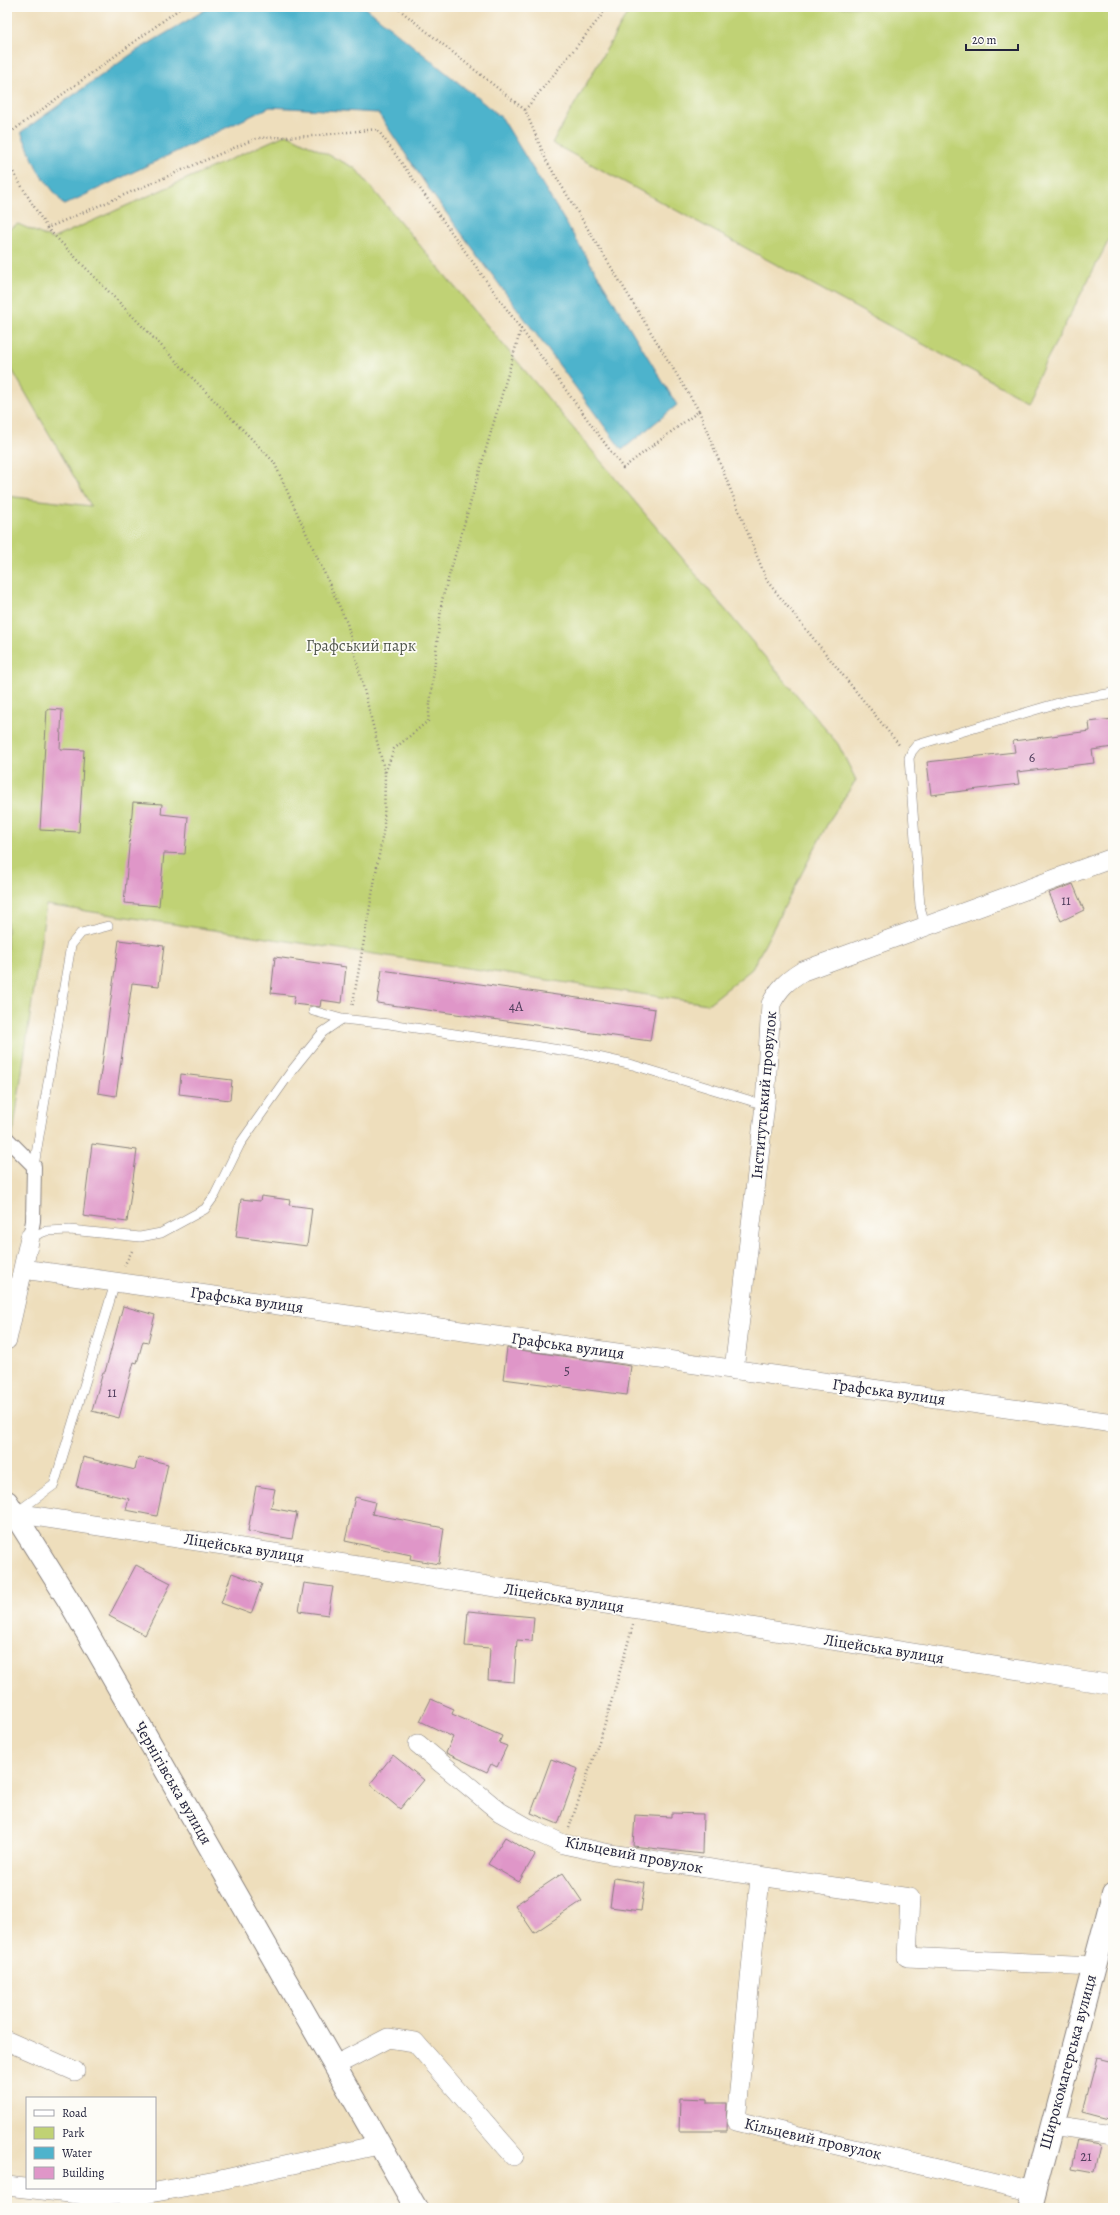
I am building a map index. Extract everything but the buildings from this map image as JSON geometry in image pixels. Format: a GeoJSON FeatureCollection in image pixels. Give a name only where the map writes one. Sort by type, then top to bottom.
{"type":"FeatureCollection","features":[{"type":"Feature","properties":{"kind":"street","name":"Інститутський провулок"},"geometry":{"type":"LineString","coordinates":[[734,1370],[765,1105],[771,1004],[777,992],[788,980],[803,971],[925,928],[1113,858]]}},
{"type":"Feature","properties":{"kind":"street"},"geometry":{"type":"LineString","coordinates":[[7,1139],[34,1166],[33,1221],[7,1340]]}},
{"type":"Feature","properties":{"kind":"street","name":"Графська вулиця"},"geometry":{"type":"LineString","coordinates":[[23,1269],[116,1280],[734,1370],[1113,1423]]}},
{"type":"Feature","properties":{"kind":"street","name":"Ліцейська вулиця"},"geometry":{"type":"LineString","coordinates":[[10,1512],[638,1609],[1113,1685]]}},
{"type":"Feature","properties":{"kind":"street","name":"Чернігівська вулиця"},"geometry":{"type":"LineString","coordinates":[[10,1512],[69,1601],[378,2145],[416,2208]]}},
{"type":"Feature","properties":{"kind":"street","name":"Кільцевий провулок"},"geometry":{"type":"LineString","coordinates":[[418,1744],[500,1812],[528,1828],[563,1844],[610,1854],[760,1878],[910,1898],[907,1957],[1093,1966]]}},
{"type":"Feature","properties":{"kind":"street","name":"Кільцевий провулок"},"geometry":{"type":"LineString","coordinates":[[760,1878],[736,2121],[1032,2200]]}},
{"type":"Feature","properties":{"kind":"street","name":"Широкомагерська вулиця"},"geometry":{"type":"LineString","coordinates":[[1032,2200],[1113,1894]]}},
{"type":"Feature","properties":{"kind":"street"},"geometry":{"type":"LineString","coordinates":[[334,2066],[388,2038],[415,2042],[514,2156]]}},
{"type":"Feature","properties":{"kind":"street"},"geometry":{"type":"LineString","coordinates":[[7,2041],[75,2071]]}},
{"type":"Feature","properties":{"kind":"street"},"geometry":{"type":"LineString","coordinates":[[1051,2125],[1113,2134]]}},
{"type":"Feature","properties":{"kind":"street"},"geometry":{"type":"LineString","coordinates":[[33,2189],[95,2196],[145,2194],[216,2181],[378,2145]]}},
{"type":"Feature","properties":{"kind":"street"},"geometry":{"type":"LineString","coordinates":[[7,2186],[26,2188]]}},
{"type":"Feature","properties":{"kind":"lane"},"geometry":{"type":"LineString","coordinates":[[925,928],[920,906],[909,758],[912,751],[917,745],[1065,701],[1113,693]]}},
{"type":"Feature","properties":{"kind":"lane"},"geometry":{"type":"LineString","coordinates":[[34,1166],[71,945],[81,933],[108,926]]}},
{"type":"Feature","properties":{"kind":"lane"},"geometry":{"type":"LineString","coordinates":[[313,1011],[346,1020],[580,1053],[633,1065],[765,1105]]}},
{"type":"Feature","properties":{"kind":"lane"},"geometry":{"type":"LineString","coordinates":[[30,1237],[46,1231],[70,1230],[140,1237],[161,1233],[204,1209],[216,1195],[240,1144],[293,1069],[323,1032],[346,1020]]}},
{"type":"Feature","properties":{"kind":"lane"},"geometry":{"type":"LineString","coordinates":[[10,1512],[54,1484],[116,1280]]}},
{"type":"Feature","properties":{"kind":"path"},"geometry":{"type":"LineString","coordinates":[[7,135],[182,7]]}},
{"type":"Feature","properties":{"kind":"path"},"geometry":{"type":"LineString","coordinates":[[396,7],[525,110],[547,162],[699,411],[767,581],[909,758]]}},
{"type":"Feature","properties":{"kind":"path"},"geometry":{"type":"LineString","coordinates":[[525,110],[606,7]]}},
{"type":"Feature","properties":{"kind":"path"},"geometry":{"type":"LineString","coordinates":[[47,228],[257,138],[312,136],[377,129],[623,468],[699,411]]}},
{"type":"Feature","properties":{"kind":"path"},"geometry":{"type":"LineString","coordinates":[[7,162],[47,228],[274,462],[346,623],[385,774],[384,827],[346,1020]]}},
{"type":"Feature","properties":{"kind":"path"},"geometry":{"type":"LineString","coordinates":[[385,774],[394,749],[428,721],[442,600],[521,328]]}},
{"type":"Feature","properties":{"kind":"path"},"geometry":{"type":"LineString","coordinates":[[116,1280],[140,1237]]}},
{"type":"Feature","properties":{"kind":"path"},"geometry":{"type":"LineString","coordinates":[[563,1844],[605,1724],[638,1609]]}},
{"type":"Feature","properties":{"kind":"green space"},"geometry":{"type":"Polygon","coordinates":[[[631,7],[1104,7],[1113,12],[1113,232],[1026,400],[552,143],[631,7]]]}},
{"type":"Feature","properties":{"kind":"green space","name":"Графський парк"},"geometry":{"type":"Polygon","coordinates":[[[287,134],[355,168],[838,744],[856,780],[829,821],[752,969],[708,1004],[46,905],[7,1176],[7,496],[91,506],[7,361],[7,230],[18,224],[52,239],[287,134]]]}},
{"type":"Feature","properties":{"kind":"water"},"geometry":{"type":"Polygon","coordinates":[[[210,7],[365,7],[502,118],[677,405],[622,450],[433,195],[378,113],[270,107],[64,205],[38,171],[21,132],[136,51],[210,7]]]}}]}
